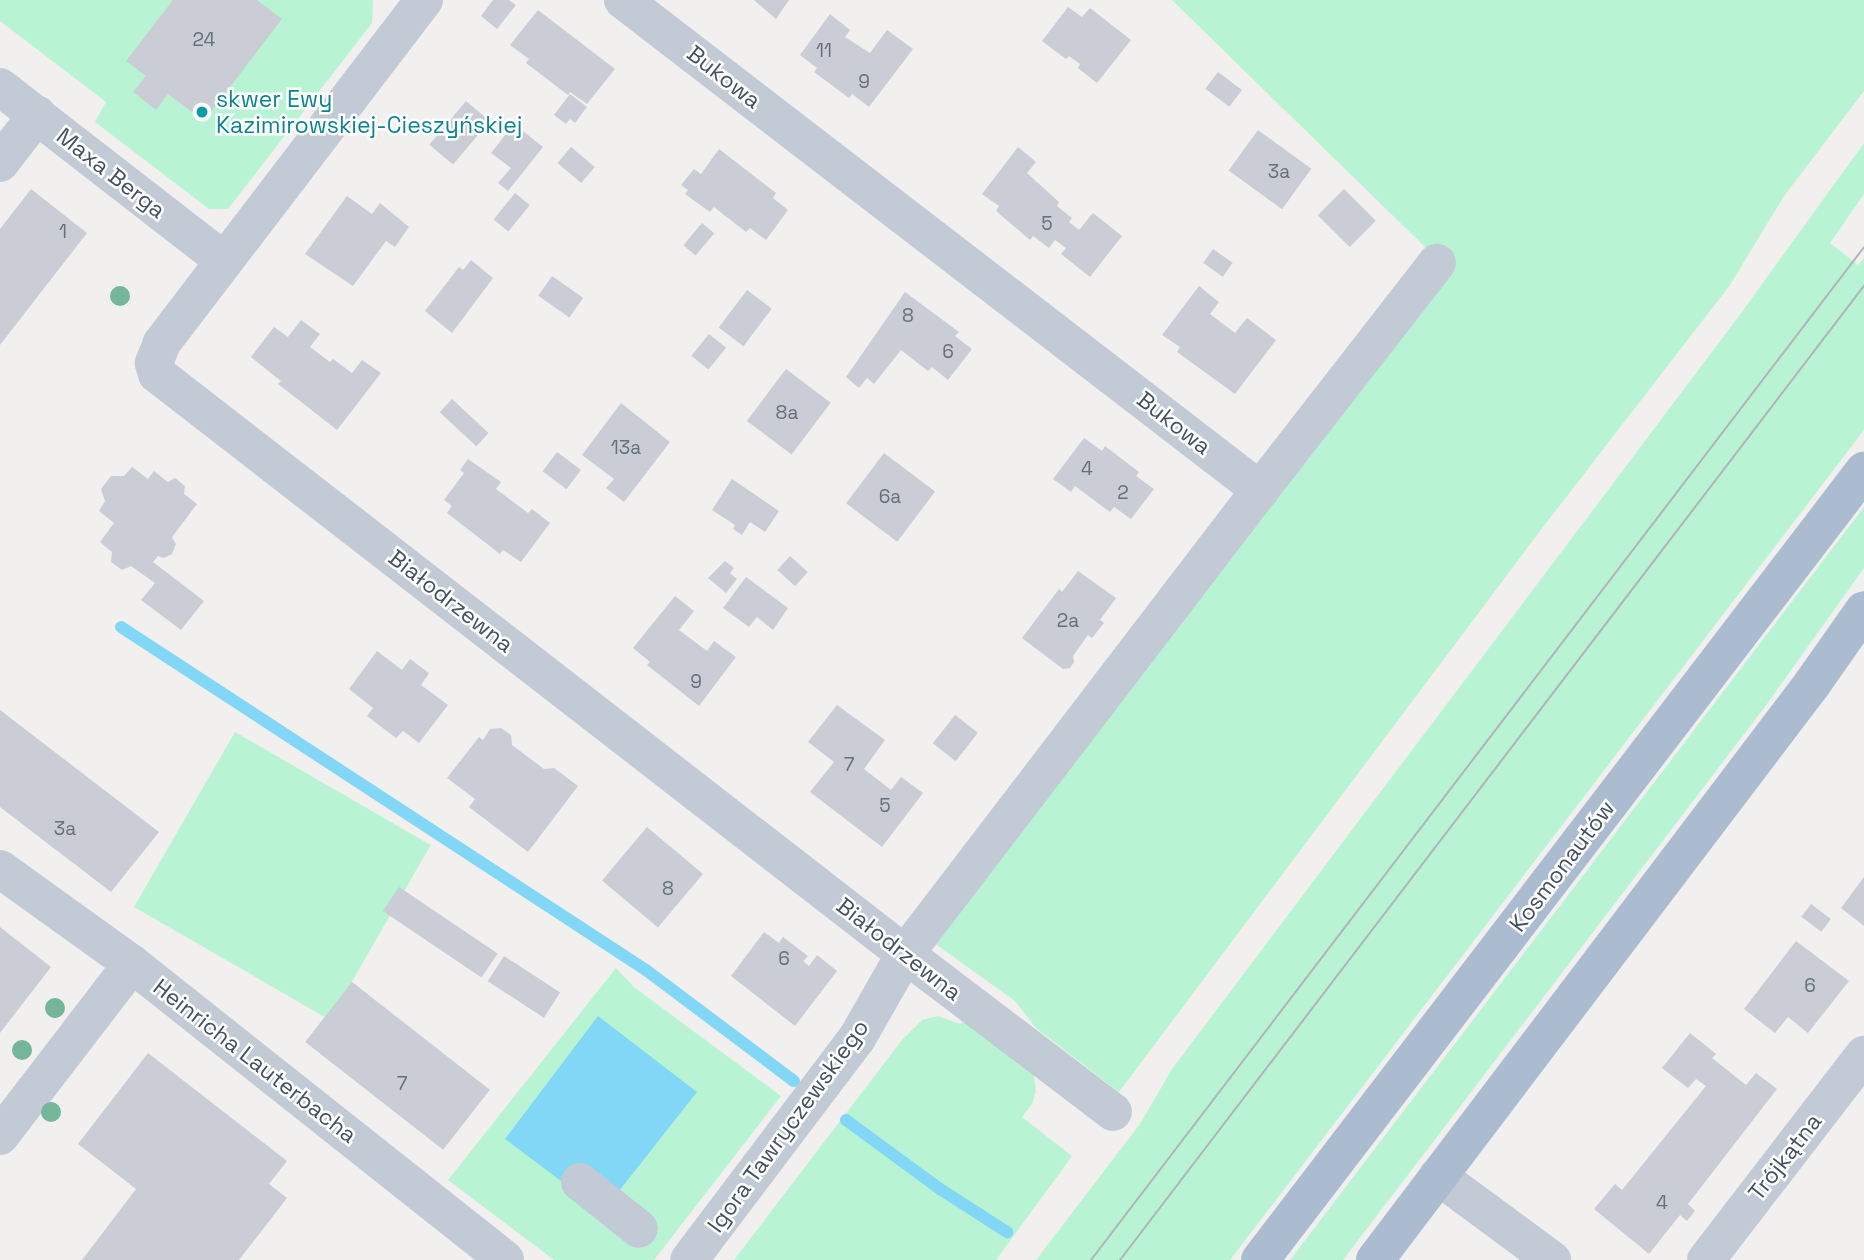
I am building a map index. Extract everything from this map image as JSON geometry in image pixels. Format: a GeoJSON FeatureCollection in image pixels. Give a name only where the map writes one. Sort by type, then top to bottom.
{"type":"FeatureCollection","features":[{"type":"Feature","properties":{"kind":"main road","name":"Kosmonautów"},"geometry":{"type":"LineString","coordinates":[[1260,1260],[1864,471]]}},
{"type":"Feature","properties":{"kind":"main road"},"geometry":{"type":"LineString","coordinates":[[1375,1260],[1537,1050],[1812,684],[1864,610]]}},
{"type":"Feature","properties":{"kind":"street","name":"Białodrzewna"},"geometry":{"type":"LineString","coordinates":[[424,0],[223,260],[162,344],[154,363],[157,374],[1113,1112]]}},
{"type":"Feature","properties":{"kind":"street","name":"Bukowa"},"geometry":{"type":"LineString","coordinates":[[624,0],[1260,490]]}},
{"type":"Feature","properties":{"kind":"street","name":"Maxa Berga"},"geometry":{"type":"LineString","coordinates":[[0,87],[223,260]]}},
{"type":"Feature","properties":{"kind":"street"},"geometry":{"type":"LineString","coordinates":[[0,163],[37,115]]}},
{"type":"Feature","properties":{"kind":"street"},"geometry":{"type":"LineString","coordinates":[[905,954],[1437,263]]}},
{"type":"Feature","properties":{"kind":"street","name":"Heinricha Lauterbacha"},"geometry":{"type":"LineString","coordinates":[[0,869],[132,964],[505,1260]]}},
{"type":"Feature","properties":{"kind":"street","name":"Igora Tawryczewskiego"},"geometry":{"type":"LineString","coordinates":[[689,1260],[857,1038],[905,954]]}},
{"type":"Feature","properties":{"kind":"street"},"geometry":{"type":"LineString","coordinates":[[0,1136],[132,964]]}},
{"type":"Feature","properties":{"kind":"street","name":"Trójkątna"},"geometry":{"type":"LineString","coordinates":[[1706,1260],[1864,1055]]}},
{"type":"Feature","properties":{"kind":"street"},"geometry":{"type":"LineString","coordinates":[[1438,1176],[1552,1260]]}},
{"type":"Feature","properties":{"kind":"street"},"geometry":{"type":"LineString","coordinates":[[580,1182],[639,1229]]}},
{"type":"Feature","properties":{"kind":"green space","name":"skwer Ewy Kazimirowskiej-Cieszyńskiej"},"geometry":{"type":"Polygon","coordinates":[[[0,0],[373,0],[372,23],[228,209],[209,209],[95,122],[106,102],[0,21],[0,0]]]}},
{"type":"Feature","properties":{"kind":"green space"},"geometry":{"type":"Polygon","coordinates":[[[1172,0],[1864,0],[1864,91],[1784,196],[1730,285],[1540,531],[1119,1092],[1036,1028],[1015,1001],[934,943],[1427,249],[1172,0]]]}},
{"type":"Feature","properties":{"kind":"green space"},"geometry":{"type":"Polygon","coordinates":[[[1864,143],[1864,194],[1830,243],[1858,265],[1864,258],[1864,430],[1230,1260],[1036,1260],[1140,1124],[1172,1069],[1736,320],[1864,143]]]}},
{"type":"Feature","properties":{"kind":"green space"},"geometry":{"type":"Polygon","coordinates":[[[1864,507],[1864,568],[1767,704],[1343,1260],[1290,1260],[1864,507]]]}},
{"type":"Feature","properties":{"kind":"green space"},"geometry":{"type":"Polygon","coordinates":[[[235,732],[431,845],[330,1020],[134,907],[235,732]]]}},
{"type":"Feature","properties":{"kind":"green space"},"geometry":{"type":"Polygon","coordinates":[[[616,968],[634,987],[781,1096],[654,1260],[554,1260],[448,1180],[616,968]]]}},
{"type":"Feature","properties":{"kind":"green space"},"geometry":{"type":"Polygon","coordinates":[[[938,1016],[960,1024],[967,1017],[1033,1069],[1036,1091],[1032,1104],[1022,1117],[1072,1156],[996,1260],[734,1260],[902,1040],[922,1020],[938,1016]]]}},
{"type":"Feature","properties":{"kind":"water"},"geometry":{"type":"Polygon","coordinates":[[[598,1016],[697,1092],[619,1191],[573,1190],[505,1139],[598,1016]]]}},
{"type":"Feature","properties":{"kind":"building"},"geometry":{"type":"Polygon","coordinates":[[[173,0],[257,0],[282,19],[204,121],[168,94],[156,110],[133,92],[146,76],[126,61],[173,0]]]}},
{"type":"Feature","properties":{"kind":"building"},"geometry":{"type":"Polygon","coordinates":[[[493,0],[509,0],[516,5],[497,29],[481,16],[493,0]]]}},
{"type":"Feature","properties":{"kind":"building"},"geometry":{"type":"Polygon","coordinates":[[[754,0],[789,0],[776,19],[754,0]]]}},
{"type":"Feature","properties":{"kind":"building"},"geometry":{"type":"Polygon","coordinates":[[[1068,7],[1082,17],[1090,8],[1131,40],[1097,83],[1078,68],[1080,64],[1069,56],[1066,59],[1042,41],[1068,7]]]}},
{"type":"Feature","properties":{"kind":"building"},"geometry":{"type":"Polygon","coordinates":[[[538,10],[615,69],[587,104],[570,92],[568,95],[526,63],[529,59],[510,45],[538,10]]]}},
{"type":"Feature","properties":{"kind":"building"},"geometry":{"type":"Polygon","coordinates":[[[830,14],[850,30],[845,37],[870,53],[887,30],[913,49],[869,107],[852,94],[849,98],[814,72],[817,68],[800,55],[830,14]]]}},
{"type":"Feature","properties":{"kind":"building"},"geometry":{"type":"Polygon","coordinates":[[[1218,72],[1242,90],[1229,107],[1205,89],[1218,72]]]}},
{"type":"Feature","properties":{"kind":"building"},"geometry":{"type":"Polygon","coordinates":[[[570,94],[587,107],[575,123],[570,119],[566,124],[554,115],[570,94]]]}},
{"type":"Feature","properties":{"kind":"building"},"geometry":{"type":"Polygon","coordinates":[[[466,101],[490,121],[453,165],[429,145],[466,101]]]}},
{"type":"Feature","properties":{"kind":"building"},"geometry":{"type":"Polygon","coordinates":[[[514,124],[543,147],[508,191],[498,183],[511,168],[491,153],[514,124]]]}},
{"type":"Feature","properties":{"kind":"building"},"geometry":{"type":"Polygon","coordinates":[[[1258,130],[1311,169],[1282,209],[1229,170],[1258,130]]]}},
{"type":"Feature","properties":{"kind":"building"},"geometry":{"type":"Polygon","coordinates":[[[571,147],[595,167],[581,183],[558,163],[571,147]]]}},
{"type":"Feature","properties":{"kind":"building"},"geometry":{"type":"Polygon","coordinates":[[[1018,147],[1036,162],[1027,173],[1059,202],[1057,206],[1072,218],[1069,222],[1079,230],[1093,213],[1122,236],[1090,277],[1061,254],[1066,248],[1055,240],[1049,248],[1033,236],[1030,240],[996,211],[999,206],[982,194],[1018,147]]]}},
{"type":"Feature","properties":{"kind":"building"},"geometry":{"type":"Polygon","coordinates":[[[719,149],[776,193],[773,198],[788,210],[766,240],[750,228],[746,232],[714,207],[710,212],[685,194],[688,190],[681,185],[694,169],[701,174],[719,149]]]}},
{"type":"Feature","properties":{"kind":"building"},"geometry":{"type":"Polygon","coordinates":[[[31,189],[87,233],[0,345],[0,229],[31,189]]]}},
{"type":"Feature","properties":{"kind":"building"},"geometry":{"type":"Polygon","coordinates":[[[1344,189],[1376,221],[1350,247],[1318,215],[1344,189]]]}},
{"type":"Feature","properties":{"kind":"building"},"geometry":{"type":"Polygon","coordinates":[[[515,193],[530,205],[508,231],[494,219],[515,193]]]}},
{"type":"Feature","properties":{"kind":"building"},"geometry":{"type":"Polygon","coordinates":[[[347,196],[372,214],[380,203],[409,227],[395,247],[386,241],[353,286],[305,254],[347,196]]]}},
{"type":"Feature","properties":{"kind":"building"},"geometry":{"type":"Polygon","coordinates":[[[702,223],[714,233],[696,255],[683,245],[702,223]]]}},
{"type":"Feature","properties":{"kind":"building"},"geometry":{"type":"Polygon","coordinates":[[[1213,249],[1233,263],[1223,277],[1203,263],[1213,249]]]}},
{"type":"Feature","properties":{"kind":"building"},"geometry":{"type":"Polygon","coordinates":[[[471,260],[493,278],[452,333],[425,311],[459,267],[463,270],[471,260]]]}},
{"type":"Feature","properties":{"kind":"building"},"geometry":{"type":"Polygon","coordinates":[[[552,276],[583,298],[569,317],[538,296],[552,276]]]}},
{"type":"Feature","properties":{"kind":"building"},"geometry":{"type":"Polygon","coordinates":[[[1199,286],[1219,302],[1210,314],[1235,333],[1247,318],[1276,340],[1235,394],[1177,352],[1180,347],[1162,335],[1199,286]]]}},
{"type":"Feature","properties":{"kind":"building"},"geometry":{"type":"Polygon","coordinates":[[[747,290],[772,309],[743,346],[719,328],[747,290]]]}},
{"type":"Feature","properties":{"kind":"building"},"geometry":{"type":"Polygon","coordinates":[[[905,292],[959,332],[955,336],[972,349],[948,380],[932,367],[928,371],[901,350],[874,384],[867,378],[859,388],[846,377],[905,292]]]}},
{"type":"Feature","properties":{"kind":"building"},"geometry":{"type":"Polygon","coordinates":[[[301,320],[320,334],[310,347],[330,362],[333,359],[352,373],[362,360],[381,373],[337,430],[278,384],[281,381],[251,357],[274,327],[288,337],[301,320]]]}},
{"type":"Feature","properties":{"kind":"building"},"geometry":{"type":"Polygon","coordinates":[[[709,334],[726,348],[708,370],[691,356],[709,334]]]}},
{"type":"Feature","properties":{"kind":"building"},"geometry":{"type":"Polygon","coordinates":[[[786,369],[831,403],[792,455],[747,421],[786,369]]]}},
{"type":"Feature","properties":{"kind":"building"},"geometry":{"type":"Polygon","coordinates":[[[452,399],[489,433],[476,446],[440,412],[452,399]]]}},
{"type":"Feature","properties":{"kind":"building"},"geometry":{"type":"Polygon","coordinates":[[[621,403],[670,442],[624,502],[606,488],[614,479],[582,455],[621,403]]]}},
{"type":"Feature","properties":{"kind":"building"},"geometry":{"type":"Polygon","coordinates":[[[1084,438],[1102,451],[1105,446],[1139,472],[1136,476],[1154,489],[1131,519],[1114,507],[1110,512],[1075,486],[1071,492],[1053,479],[1084,438]]]}},
{"type":"Feature","properties":{"kind":"building"},"geometry":{"type":"Polygon","coordinates":[[[557,452],[581,470],[567,489],[543,471],[557,452]]]}},
{"type":"Feature","properties":{"kind":"building"},"geometry":{"type":"Polygon","coordinates":[[[884,453],[935,492],[897,542],[846,503],[884,453]]]}},
{"type":"Feature","properties":{"kind":"building"},"geometry":{"type":"Polygon","coordinates":[[[468,459],[501,482],[496,489],[528,513],[532,509],[550,523],[521,562],[503,550],[500,554],[447,513],[452,506],[444,500],[464,473],[460,470],[468,459]]]}},
{"type":"Feature","properties":{"kind":"building"},"geometry":{"type":"Polygon","coordinates":[[[132,467],[148,479],[154,471],[168,482],[175,478],[185,486],[184,494],[197,504],[172,537],[176,544],[172,554],[164,558],[158,556],[153,562],[204,601],[181,630],[141,600],[155,583],[131,566],[122,570],[111,562],[112,552],[100,542],[114,523],[99,511],[105,501],[101,489],[111,476],[124,476],[132,467]]]}},
{"type":"Feature","properties":{"kind":"building"},"geometry":{"type":"Polygon","coordinates":[[[732,479],[779,511],[765,532],[750,522],[742,535],[733,529],[735,525],[712,510],[732,479]]]}},
{"type":"Feature","properties":{"kind":"building"},"geometry":{"type":"Polygon","coordinates":[[[790,556],[808,572],[795,586],[777,570],[790,556]]]}},
{"type":"Feature","properties":{"kind":"building"},"geometry":{"type":"Polygon","coordinates":[[[725,561],[734,568],[730,573],[737,579],[726,593],[708,578],[725,561]]]}},
{"type":"Feature","properties":{"kind":"building"},"geometry":{"type":"Polygon","coordinates":[[[1078,571],[1116,598],[1100,620],[1104,623],[1092,638],[1088,635],[1073,656],[1074,662],[1070,668],[1063,669],[1022,638],[1059,589],[1062,592],[1078,571]]]}},
{"type":"Feature","properties":{"kind":"building"},"geometry":{"type":"Polygon","coordinates":[[[746,577],[788,608],[773,630],[757,617],[749,627],[723,608],[746,577]]]}},
{"type":"Feature","properties":{"kind":"building"},"geometry":{"type":"Polygon","coordinates":[[[675,596],[694,611],[679,630],[707,651],[714,641],[736,657],[699,706],[647,665],[650,662],[633,648],[675,596]]]}},
{"type":"Feature","properties":{"kind":"building"},"geometry":{"type":"Polygon","coordinates":[[[377,651],[402,670],[410,659],[429,673],[421,685],[448,705],[419,743],[403,731],[396,738],[367,716],[373,708],[349,689],[377,651]]]}},
{"type":"Feature","properties":{"kind":"building"},"geometry":{"type":"Polygon","coordinates":[[[837,705],[885,740],[864,769],[891,790],[901,777],[923,793],[882,847],[810,792],[834,762],[808,742],[837,705]]]}},
{"type":"Feature","properties":{"kind":"building"},"geometry":{"type":"Polygon","coordinates":[[[0,710],[159,832],[111,892],[0,807],[0,710]]]}},
{"type":"Feature","properties":{"kind":"building"},"geometry":{"type":"Polygon","coordinates":[[[955,715],[978,733],[956,761],[933,743],[955,715]]]}},
{"type":"Feature","properties":{"kind":"building"},"geometry":{"type":"Polygon","coordinates":[[[501,728],[511,735],[512,745],[544,769],[554,768],[578,786],[528,852],[469,807],[475,799],[447,778],[479,737],[483,740],[490,729],[501,728]]]}},
{"type":"Feature","properties":{"kind":"building"},"geometry":{"type":"Polygon","coordinates":[[[647,827],[703,874],[658,928],[602,881],[647,827]]]}},
{"type":"Feature","properties":{"kind":"building"},"geometry":{"type":"Polygon","coordinates":[[[1864,877],[1864,926],[1841,908],[1864,877]]]}},
{"type":"Feature","properties":{"kind":"building"},"geometry":{"type":"Polygon","coordinates":[[[399,887],[498,954],[481,978],[383,911],[399,887]]]}},
{"type":"Feature","properties":{"kind":"building"},"geometry":{"type":"Polygon","coordinates":[[[1811,904],[1831,919],[1821,932],[1801,917],[1811,904]]]}},
{"type":"Feature","properties":{"kind":"building"},"geometry":{"type":"Polygon","coordinates":[[[0,927],[51,967],[0,1033],[0,927]]]}},
{"type":"Feature","properties":{"kind":"building"},"geometry":{"type":"Polygon","coordinates":[[[764,932],[779,943],[783,937],[808,956],[803,961],[809,966],[817,955],[837,971],[795,1026],[731,976],[764,932]]]}},
{"type":"Feature","properties":{"kind":"building"},"geometry":{"type":"Polygon","coordinates":[[[1796,941],[1849,981],[1808,1033],[1788,1017],[1775,1033],[1744,1009],[1796,941]]]}},
{"type":"Feature","properties":{"kind":"building"},"geometry":{"type":"Polygon","coordinates":[[[504,956],[560,992],[544,1018],[488,981],[504,956]]]}},
{"type":"Feature","properties":{"kind":"building"},"geometry":{"type":"Polygon","coordinates":[[[352,982],[490,1090],[443,1150],[305,1042],[352,982]]]}},
{"type":"Feature","properties":{"kind":"building"},"geometry":{"type":"Polygon","coordinates":[[[1690,1033],[1716,1054],[1712,1058],[1746,1085],[1756,1073],[1777,1089],[1688,1204],[1695,1211],[1687,1221],[1680,1215],[1649,1254],[1594,1209],[1615,1184],[1622,1190],[1706,1086],[1696,1079],[1688,1088],[1662,1068],[1690,1033]]]}},
{"type":"Feature","properties":{"kind":"building"},"geometry":{"type":"Polygon","coordinates":[[[148,1053],[287,1161],[269,1184],[287,1198],[239,1260],[82,1260],[136,1189],[78,1144],[148,1053]]]}},
{"type":"Feature","properties":{"kind":"waterway"},"geometry":{"type":"LineString","coordinates":[[121,627],[646,970],[794,1081]]}},
{"type":"Feature","properties":{"kind":"waterway"},"geometry":{"type":"LineString","coordinates":[[846,1120],[940,1189],[1007,1232]]}},
{"type":"Feature","properties":{"kind":"tram line"},"geometry":{"type":"LineString","coordinates":[[1091,1260],[1864,247]]}},
{"type":"Feature","properties":{"kind":"tram line"},"geometry":{"type":"LineString","coordinates":[[1120,1260],[1864,286]]}},
{"type":"Feature","properties":{"kind":"place","name":"skwer Ewy Kazimirowskiej-Cieszyńskiej"},"geometry":{"type":"Point","coordinates":[202,112]}}]}
